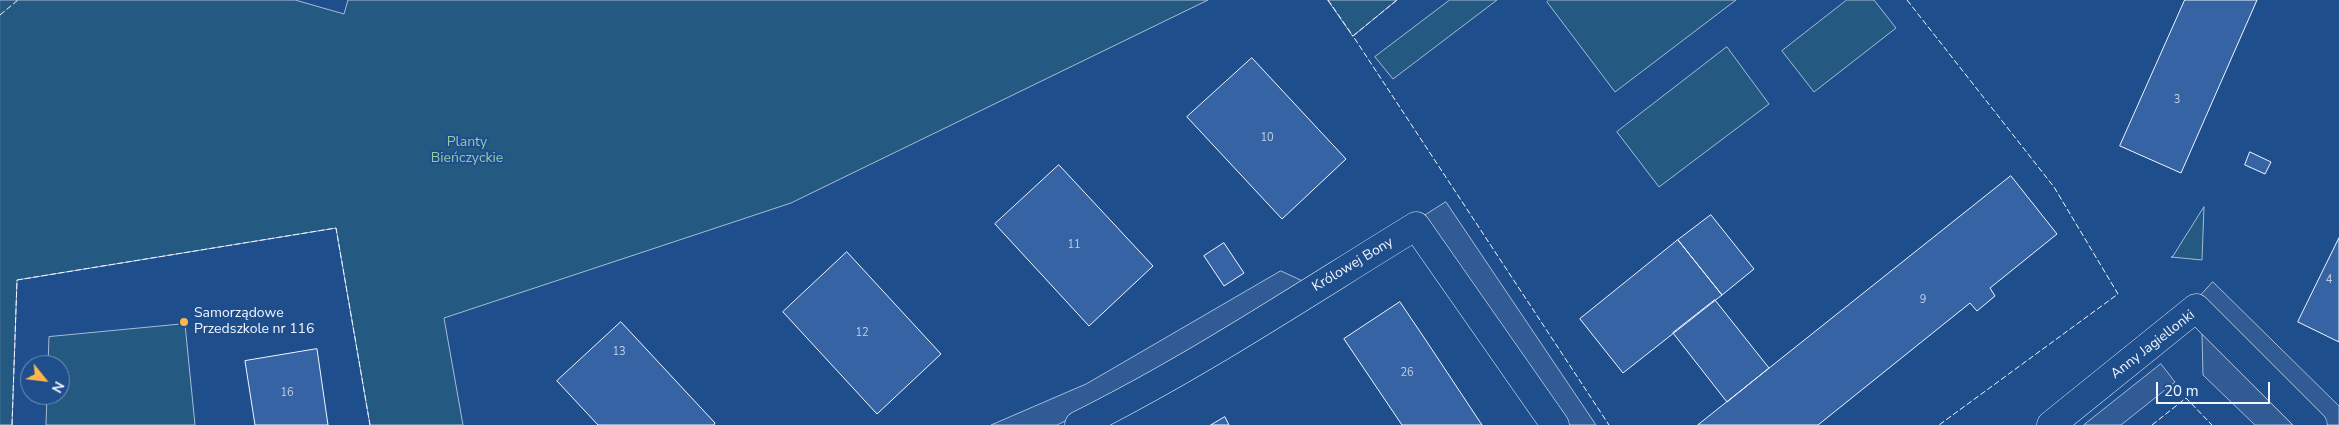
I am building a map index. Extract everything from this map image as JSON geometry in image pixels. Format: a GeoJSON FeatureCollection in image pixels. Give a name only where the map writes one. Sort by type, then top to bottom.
{"type":"FeatureCollection","features":[{"type":"Feature","properties":{"kind":"street","name":"Królowej Bony"},"geometry":{"type":"LineString","coordinates":[[1079,425],[1123,403],[1222,347],[1416,226],[1555,425]]}},
{"type":"Feature","properties":{"kind":"street","name":"Anny Jagiellonki"},"geometry":{"type":"LineString","coordinates":[[2051,425],[2144,352],[2196,308],[2313,425]]}},
{"type":"Feature","properties":{"kind":"green space","name":"Planty Bieńczyckie"},"geometry":{"type":"Polygon","coordinates":[[[0,0],[295,0],[344,14],[348,0],[1208,0],[791,203],[444,318],[463,425],[370,425],[336,228],[17,280],[12,425],[0,425],[0,0]]]}},
{"type":"Feature","properties":{"kind":"green space"},"geometry":{"type":"Polygon","coordinates":[[[1328,0],[1397,0],[1353,36],[1328,0]]]}},
{"type":"Feature","properties":{"kind":"green space"},"geometry":{"type":"Polygon","coordinates":[[[1450,0],[1497,0],[1393,79],[1375,57],[1450,0]]]}},
{"type":"Feature","properties":{"kind":"green space"},"geometry":{"type":"Polygon","coordinates":[[[1549,0],[1736,0],[1615,92],[1547,2],[1549,0]]]}},
{"type":"Feature","properties":{"kind":"green space"},"geometry":{"type":"Polygon","coordinates":[[[1847,0],[1874,0],[1896,28],[1814,92],[1782,51],[1847,0]]]}},
{"type":"Feature","properties":{"kind":"green space"},"geometry":{"type":"Polygon","coordinates":[[[1727,47],[1769,104],[1659,187],[1617,132],[1727,47]]]}},
{"type":"Feature","properties":{"kind":"green space"},"geometry":{"type":"Polygon","coordinates":[[[2204,207],[2202,260],[2171,257],[2172,257],[2204,207]]]}},
{"type":"Feature","properties":{"kind":"green space"},"geometry":{"type":"Polygon","coordinates":[[[185,324],[195,425],[46,425],[47,405],[70,405],[70,355],[48,355],[49,337],[185,324]]]}},
{"type":"Feature","properties":{"kind":"shaded area"},"geometry":{"type":"Polygon","coordinates":[[[1446,202],[1596,425],[1567,425],[1424,216],[1446,202]]]}},
{"type":"Feature","properties":{"kind":"shaded area"},"geometry":{"type":"Polygon","coordinates":[[[1281,271],[1307,283],[1104,402],[1057,425],[991,425],[1086,384],[1281,271]]]}},
{"type":"Feature","properties":{"kind":"shaded area"},"geometry":{"type":"Polygon","coordinates":[[[2213,282],[2339,406],[2339,425],[2255,425],[2203,375],[2201,295],[2213,282]]]}},
{"type":"Feature","properties":{"kind":"shaded area"},"geometry":{"type":"Polygon","coordinates":[[[2161,364],[2175,382],[2121,425],[2084,425],[2161,364]]]}},
{"type":"Feature","properties":{"kind":"building"},"geometry":{"type":"Polygon","coordinates":[[[2185,0],[2257,0],[2181,173],[2120,146],[2185,0]]]}},
{"type":"Feature","properties":{"kind":"building"},"geometry":{"type":"Polygon","coordinates":[[[1252,58],[1346,159],[1282,219],[1187,117],[1252,58]]]}},
{"type":"Feature","properties":{"kind":"building"},"geometry":{"type":"Polygon","coordinates":[[[2250,152],[2271,162],[2265,174],[2245,165],[2250,152]]]}},
{"type":"Feature","properties":{"kind":"building"},"geometry":{"type":"Polygon","coordinates":[[[1059,165],[1153,266],[1089,326],[995,224],[1059,165]]]}},
{"type":"Feature","properties":{"kind":"building"},"geometry":{"type":"Polygon","coordinates":[[[2011,176],[2057,234],[1990,288],[1995,296],[1977,311],[1970,303],[1818,425],[1698,425],[2011,176]]]}},
{"type":"Feature","properties":{"kind":"building"},"geometry":{"type":"Polygon","coordinates":[[[1711,215],[1754,269],[1722,295],[1678,240],[1711,215]]]}},
{"type":"Feature","properties":{"kind":"building"},"geometry":{"type":"Polygon","coordinates":[[[2339,238],[2339,342],[2298,322],[2339,238]]]}},
{"type":"Feature","properties":{"kind":"building"},"geometry":{"type":"Polygon","coordinates":[[[1678,240],[1722,295],[1623,373],[1580,319],[1678,240]]]}},
{"type":"Feature","properties":{"kind":"building"},"geometry":{"type":"Polygon","coordinates":[[[1224,243],[1244,273],[1224,286],[1204,256],[1224,243]]]}},
{"type":"Feature","properties":{"kind":"building"},"geometry":{"type":"Polygon","coordinates":[[[847,252],[941,354],[877,414],[783,312],[847,252]]]}},
{"type":"Feature","properties":{"kind":"building"},"geometry":{"type":"Polygon","coordinates":[[[1715,300],[1769,368],[1727,402],[1673,333],[1715,300]]]}},
{"type":"Feature","properties":{"kind":"building"},"geometry":{"type":"Polygon","coordinates":[[[1400,302],[1482,425],[1402,425],[1344,339],[1400,302]]]}},
{"type":"Feature","properties":{"kind":"building"},"geometry":{"type":"Polygon","coordinates":[[[621,322],[715,423],[714,425],[598,425],[557,381],[621,322]]]}},
{"type":"Feature","properties":{"kind":"building"},"geometry":{"type":"Polygon","coordinates":[[[317,349],[328,425],[255,425],[245,361],[317,349]]]}},
{"type":"Feature","properties":{"kind":"building"},"geometry":{"type":"Polygon","coordinates":[[[1225,417],[1229,425],[1211,425],[1225,417]]]}},
{"type":"Feature","properties":{"kind":"fence"},"geometry":{"type":"LineString","coordinates":[[0,15],[18,0]]}},
{"type":"Feature","properties":{"kind":"fence"},"geometry":{"type":"LineString","coordinates":[[1328,0],[1353,36]]}},
{"type":"Feature","properties":{"kind":"fence"},"geometry":{"type":"LineString","coordinates":[[1397,0],[1353,36],[1609,425]]}},
{"type":"Feature","properties":{"kind":"fence"},"geometry":{"type":"LineString","coordinates":[[1907,0],[2054,187],[2118,294],[1939,425]]}},
{"type":"Feature","properties":{"kind":"fence"},"geometry":{"type":"LineString","coordinates":[[12,425],[17,280],[336,228],[370,425]]}},
{"type":"Feature","properties":{"kind":"fence"},"geometry":{"type":"LineString","coordinates":[[2152,425],[2186,398],[2212,425]]}},
{"type":"Feature","properties":{"kind":"place","name":"Samorządowe Przedszkole nr 116"},"geometry":{"type":"Point","coordinates":[184,322]}}]}
